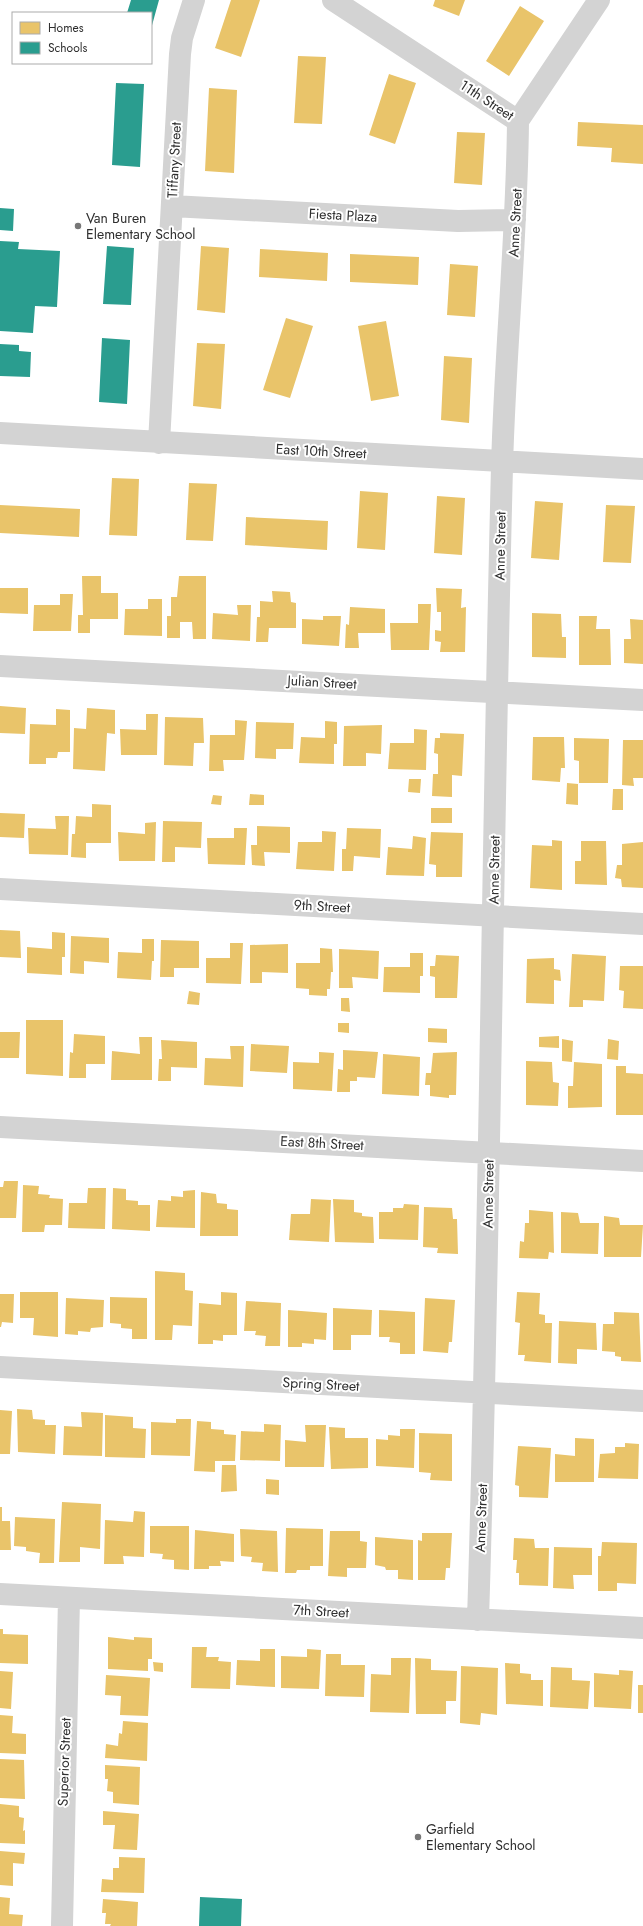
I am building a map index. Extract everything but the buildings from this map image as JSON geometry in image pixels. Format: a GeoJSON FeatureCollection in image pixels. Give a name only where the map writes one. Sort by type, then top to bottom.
{"type":"FeatureCollection","features":[{"type":"Feature","properties":{"kind":"street","name":"Tiffany Street"},"geometry":{"type":"LineString","coordinates":[[159,443],[180,54],[182,38],[194,0]]}},
{"type":"Feature","properties":{"kind":"street","name":"11th Street"},"geometry":{"type":"LineString","coordinates":[[333,0],[518,121],[600,0]]}},
{"type":"Feature","properties":{"kind":"street","name":"Anne Street"},"geometry":{"type":"LineString","coordinates":[[478,1620],[489,1152],[502,461],[515,220],[518,121]]}},
{"type":"Feature","properties":{"kind":"street","name":"Fiesta Plaza"},"geometry":{"type":"LineString","coordinates":[[172,206],[458,221],[515,220]]}},
{"type":"Feature","properties":{"kind":"street","name":"East 10th Street"},"geometry":{"type":"LineString","coordinates":[[0,433],[643,469]]}},
{"type":"Feature","properties":{"kind":"street","name":"Julian Street"},"geometry":{"type":"LineString","coordinates":[[0,666],[643,700]]}},
{"type":"Feature","properties":{"kind":"street","name":"9th Street"},"geometry":{"type":"LineString","coordinates":[[0,889],[643,924]]}},
{"type":"Feature","properties":{"kind":"street","name":"East 8th Street"},"geometry":{"type":"LineString","coordinates":[[0,1127],[643,1161]]}},
{"type":"Feature","properties":{"kind":"street","name":"Spring Street"},"geometry":{"type":"LineString","coordinates":[[0,1367],[643,1401]]}},
{"type":"Feature","properties":{"kind":"street","name":"7th Street"},"geometry":{"type":"LineString","coordinates":[[0,1594],[643,1628]]}},
{"type":"Feature","properties":{"kind":"street","name":"Superior Street"},"geometry":{"type":"LineString","coordinates":[[62,1926],[69,1598]]}},
{"type":"Feature","properties":{"kind":"place","name":"Van Buren Elementary School"},"geometry":{"type":"Point","coordinates":[78,226]}},
{"type":"Feature","properties":{"kind":"place","name":"Garfield Elementary School"},"geometry":{"type":"Point","coordinates":[418,1837]}}]}
